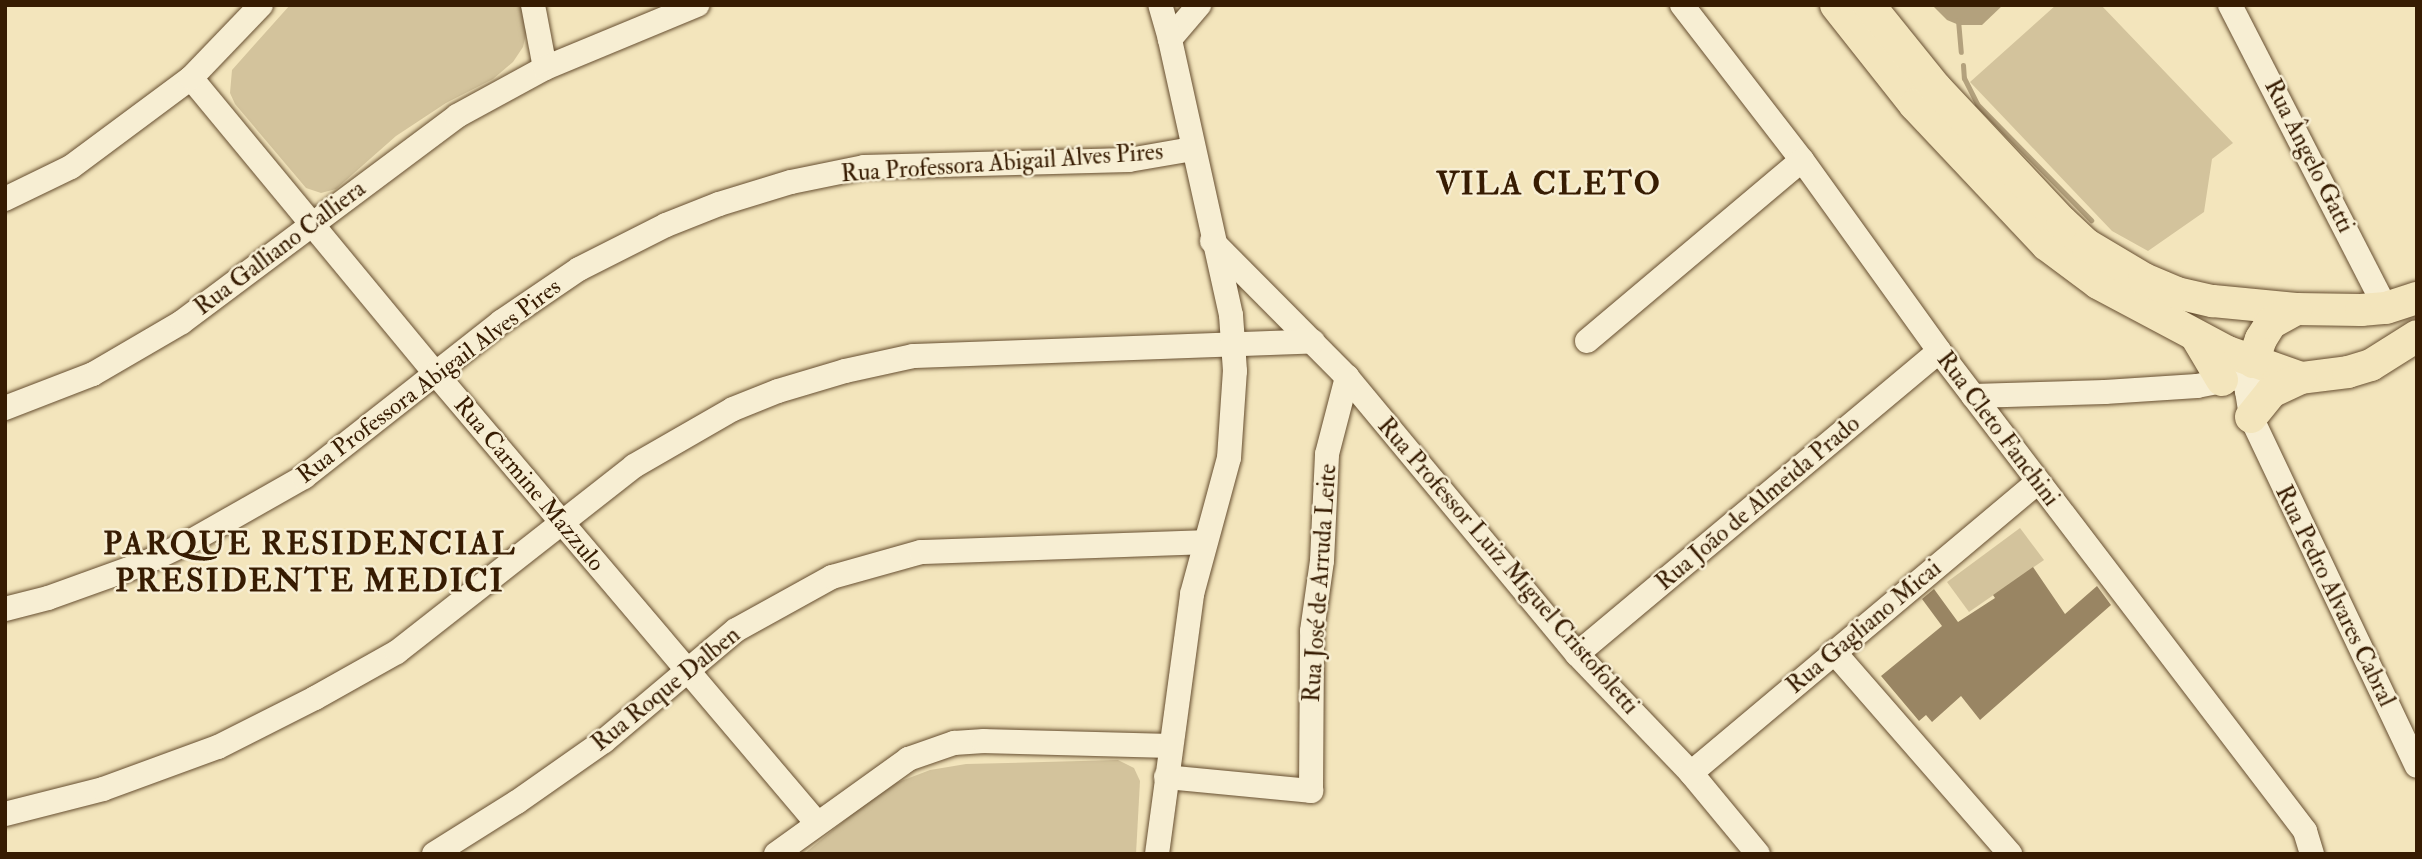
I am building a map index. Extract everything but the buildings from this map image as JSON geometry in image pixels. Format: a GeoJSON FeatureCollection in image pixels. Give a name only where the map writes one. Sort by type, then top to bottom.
{"type":"FeatureCollection","features":[{"type":"Feature","properties":{"kind":"main road"},"geometry":{"type":"LineString","coordinates":[[1836,5],[1915,105],[2047,246],[2098,283],[2196,335],[2242,391]]}},
{"type":"Feature","properties":{"kind":"main road"},"geometry":{"type":"LineString","coordinates":[[1869,5],[1936,88],[2087,245],[2144,279],[2177,293],[2213,301],[2296,309],[2386,308],[2417,298]]}},
{"type":"Feature","properties":{"kind":"main road"},"geometry":{"type":"LineString","coordinates":[[2242,391],[2261,339],[2272,323],[2296,309]]}},
{"type":"Feature","properties":{"kind":"main road"},"geometry":{"type":"LineString","coordinates":[[2242,391],[2271,391],[2301,378],[2348,372],[2371,365],[2415,340]]}},
{"type":"Feature","properties":{"kind":"street"},"geometry":{"type":"LineString","coordinates":[[5,199],[71,167],[191,78],[261,5]]}},
{"type":"Feature","properties":{"kind":"street"},"geometry":{"type":"LineString","coordinates":[[533,5],[545,68]]}},
{"type":"Feature","properties":{"kind":"street"},"geometry":{"type":"LineString","coordinates":[[1157,854],[1169,746],[1192,594],[1229,458],[1234,345],[1231,315],[1212,241],[1170,38],[1160,5]]}},
{"type":"Feature","properties":{"kind":"street"},"geometry":{"type":"LineString","coordinates":[[1170,38],[1199,5]]}},
{"type":"Feature","properties":{"kind":"street","name":"Rua Cleto Fanchini"},"geometry":{"type":"LineString","coordinates":[[1682,5],[1801,160],[1939,351],[2305,831],[2312,854]]}},
{"type":"Feature","properties":{"kind":"street","name":"Rua Ângelo Gatti"},"geometry":{"type":"LineString","coordinates":[[2230,5],[2386,308]]}},
{"type":"Feature","properties":{"kind":"street","name":"Rua Galliano Calliera"},"geometry":{"type":"LineString","coordinates":[[5,408],[93,374],[182,322],[457,116],[545,68],[691,6]]}},
{"type":"Feature","properties":{"kind":"street","name":"Rua Carmine Mazzulo"},"geometry":{"type":"LineString","coordinates":[[191,78],[436,374],[816,822]]}},
{"type":"Feature","properties":{"kind":"street","name":"Rua Professora Abigail Alves Pires"},"geometry":{"type":"LineString","coordinates":[[5,609],[48,598],[145,563],[193,540],[304,477],[502,321],[616,248],[719,204],[791,182],[864,167],[1129,160],[1193,149]]}},
{"type":"Feature","properties":{"kind":"street"},"geometry":{"type":"LineString","coordinates":[[1587,341],[1801,160]]}},
{"type":"Feature","properties":{"kind":"street","name":"Rua Professor Luiz Miguel Cristofoletti"},"geometry":{"type":"LineString","coordinates":[[1212,241],[1346,377],[1577,654],[1691,773],[1758,854]]}},
{"type":"Feature","properties":{"kind":"street"},"geometry":{"type":"LineString","coordinates":[[5,814],[103,789],[218,747],[315,698],[397,652],[634,466],[733,409],[778,391],[845,371],[914,356],[1313,341]]}},
{"type":"Feature","properties":{"kind":"street","name":"Rua João de Almeida Prado"},"geometry":{"type":"LineString","coordinates":[[1577,654],[1939,351]]}},
{"type":"Feature","properties":{"kind":"street","name":"Rua José de Arruda Leite"},"geometry":{"type":"LineString","coordinates":[[1166,778],[1311,791],[1312,631],[1322,561],[1327,454],[1346,377]]}},
{"type":"Feature","properties":{"kind":"street"},"geometry":{"type":"LineString","coordinates":[[1973,396],[2242,391]]}},
{"type":"Feature","properties":{"kind":"street","name":"Rua Pedro Alvares Cabral"},"geometry":{"type":"LineString","coordinates":[[2242,391],[2417,766]]}},
{"type":"Feature","properties":{"kind":"street","name":"Rua Gagliano Micai"},"geometry":{"type":"LineString","coordinates":[[1691,773],[2038,482]]}},
{"type":"Feature","properties":{"kind":"street","name":"Rua Roque Dalben"},"geometry":{"type":"LineString","coordinates":[[434,854],[517,802],[604,741],[736,630],[832,577],[921,552],[1205,542]]}},
{"type":"Feature","properties":{"kind":"street"},"geometry":{"type":"LineString","coordinates":[[1834,652],[2010,854]]}},
{"type":"Feature","properties":{"kind":"street"},"geometry":{"type":"LineString","coordinates":[[776,854],[816,822],[908,759],[954,743],[984,741],[1169,746]]}},
{"type":"Feature","properties":{"kind":"shaded area"},"geometry":{"type":"Polygon","coordinates":[[[290,5],[523,5],[527,30],[523,47],[513,62],[493,79],[446,103],[396,136],[336,189],[321,193],[306,188],[235,104],[230,93],[232,70],[290,5]]]}},
{"type":"Feature","properties":{"kind":"shaded area"},"geometry":{"type":"Polygon","coordinates":[[[1932,5],[2003,5],[1982,25],[1959,25],[1947,20],[1932,5]]]}},
{"type":"Feature","properties":{"kind":"shaded area"},"geometry":{"type":"Polygon","coordinates":[[[2056,5],[2101,5],[2233,143],[2212,159],[2204,212],[2148,251],[2112,231],[1970,82],[2056,5]]]}},
{"type":"Feature","properties":{"kind":"shaded area"},"geometry":{"type":"Polygon","coordinates":[[[2020,528],[2044,560],[1969,612],[1947,582],[2020,528]]]}},
{"type":"Feature","properties":{"kind":"shaded area"},"geometry":{"type":"Polygon","coordinates":[[[1118,760],[1134,768],[1140,781],[1136,854],[804,854],[862,806],[896,783],[930,770],[966,764],[1118,760]]]}},
{"type":"Feature","properties":{"kind":"waterway"},"geometry":{"type":"LineString","coordinates":[[1958,20],[1961,52]]}},
{"type":"Feature","properties":{"kind":"waterway"},"geometry":{"type":"LineString","coordinates":[[1963,65],[1964,78],[1977,104],[2091,220]]}},
{"type":"Feature","properties":{"kind":"district","name":"VILA CLETO"},"geometry":{"type":"Point","coordinates":[1549,184]}},
{"type":"Feature","properties":{"kind":"district","name":"PARQUE RESIDENCIAL PRESIDENTE MEDICI"},"geometry":{"type":"Point","coordinates":[310,564]}}]}
